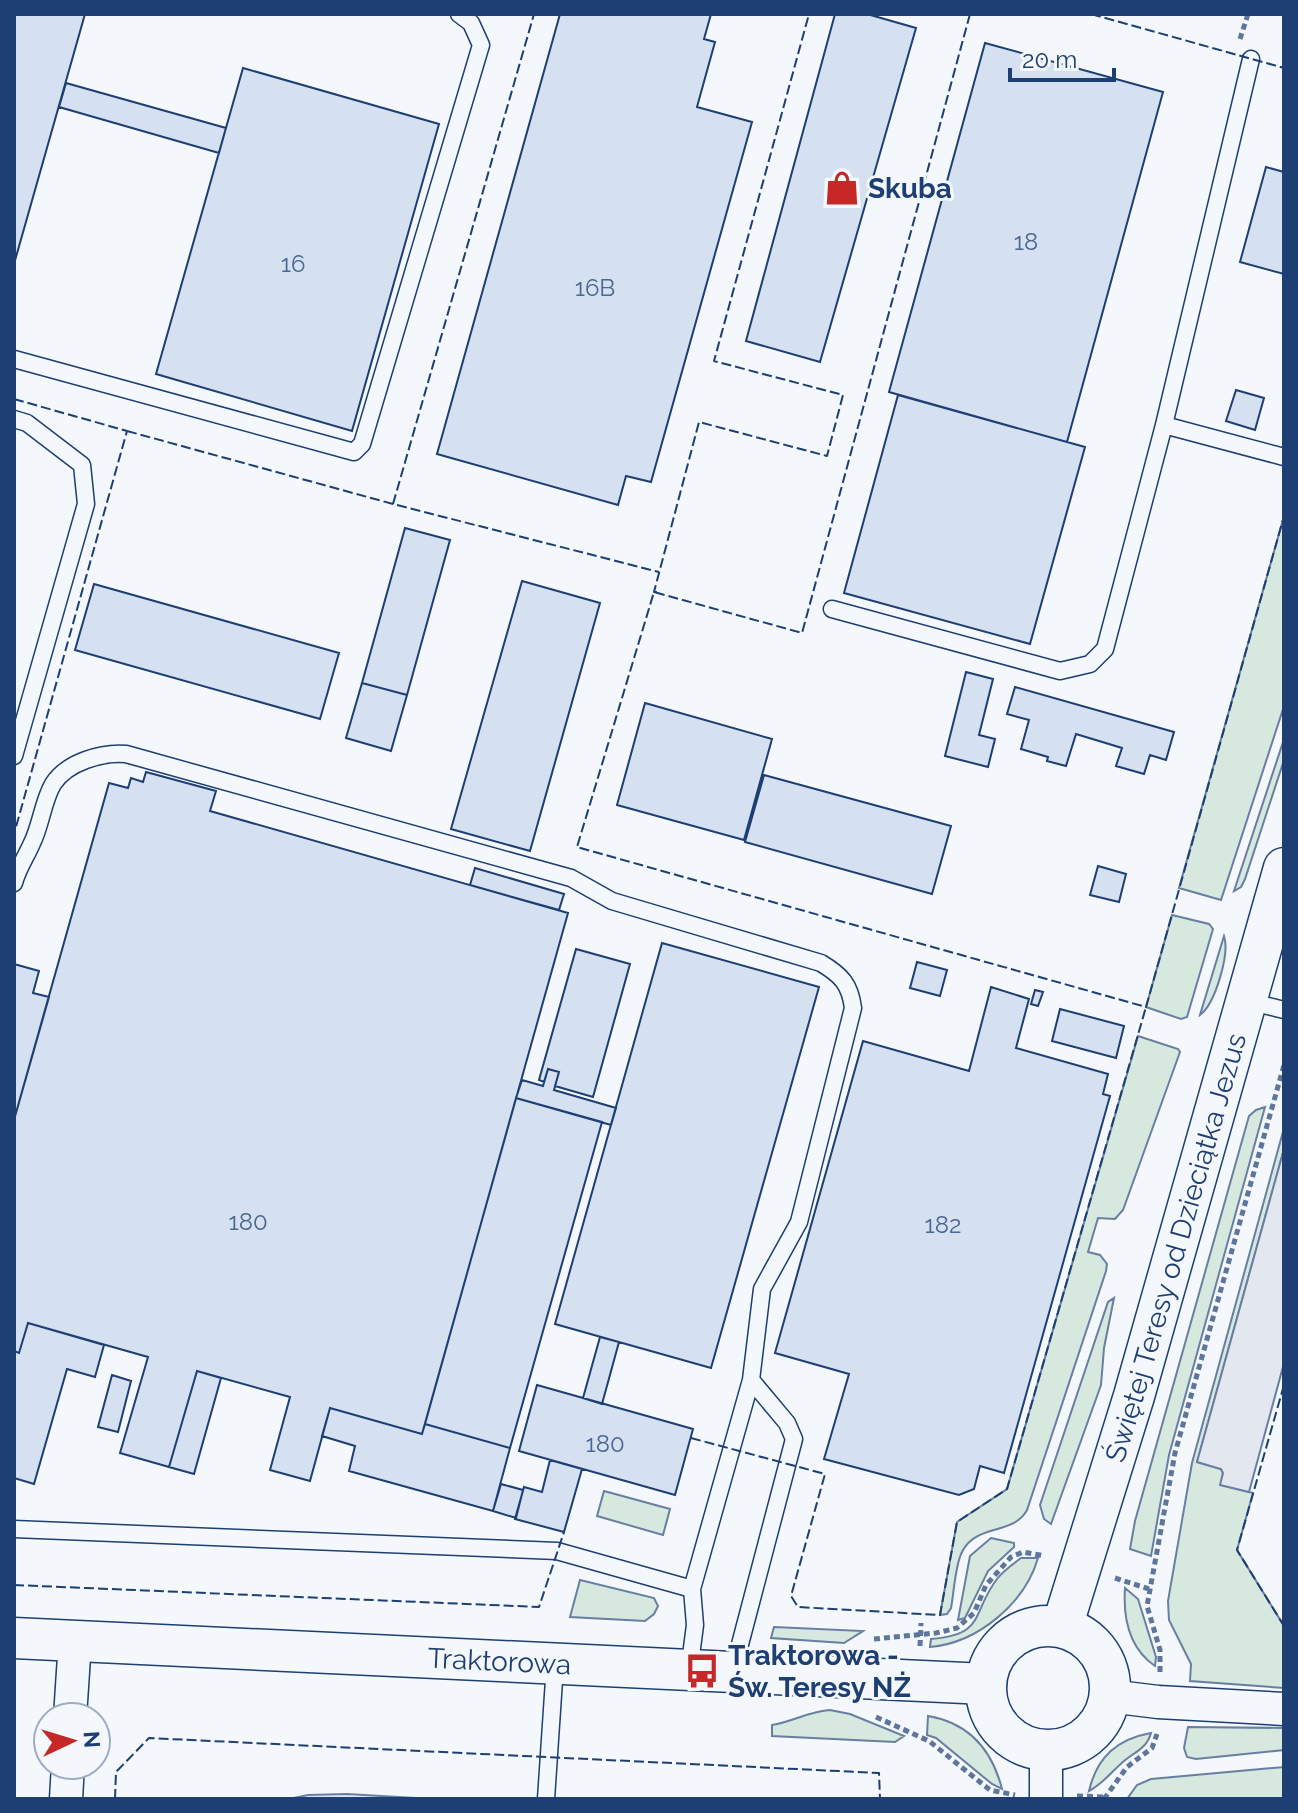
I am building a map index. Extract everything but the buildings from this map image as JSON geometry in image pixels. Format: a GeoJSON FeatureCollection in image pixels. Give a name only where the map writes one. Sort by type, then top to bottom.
{"type":"FeatureCollection","features":[{"type":"Feature","properties":{"kind":"street","name":"Świętej Teresy od Dzieciątka Jezus"},"geometry":{"type":"LineString","coordinates":[[1062,1627],[1134,1396],[1284,868]]}},
{"type":"Feature","properties":{"kind":"street"},"geometry":{"type":"LineString","coordinates":[[1034,1627],[1062,1627],[1087,1639],[1101,1655],[1109,1679],[1109,1696],[1105,1712],[1091,1733],[1070,1746],[1046,1750],[1021,1744],[1002,1730],[989,1709],[986,1684],[992,1660],[1013,1636],[1034,1627]]}},
{"type":"Feature","properties":{"kind":"street","name":"Traktorowa"},"geometry":{"type":"LineString","coordinates":[[14,1638],[986,1684]]}},
{"type":"Feature","properties":{"kind":"street"},"geometry":{"type":"LineString","coordinates":[[71,1701],[75,1641]]}},
{"type":"Feature","properties":{"kind":"street"},"geometry":{"type":"LineString","coordinates":[[1109,1696],[1284,1709]]}},
{"type":"Feature","properties":{"kind":"street"},"geometry":{"type":"LineString","coordinates":[[1046,1750],[1046,1799]]}},
{"type":"Feature","properties":{"kind":"lane"},"geometry":{"type":"LineString","coordinates":[[14,359],[354,452],[362,444],[481,45],[471,23],[459,14]]}},
{"type":"Feature","properties":{"kind":"lane"},"geometry":{"type":"LineString","coordinates":[[832,609],[1060,671],[1090,664],[1105,649],[1164,425],[1251,59]]}},
{"type":"Feature","properties":{"kind":"lane"},"geometry":{"type":"LineString","coordinates":[[14,419],[27,423],[82,465],[86,504],[14,756]]}},
{"type":"Feature","properties":{"kind":"lane"},"geometry":{"type":"LineString","coordinates":[[1164,425],[1284,457]]}},
{"type":"Feature","properties":{"kind":"lane"},"geometry":{"type":"LineString","coordinates":[[14,883],[54,783],[67,770],[98,756],[126,754],[571,878],[612,901],[821,963],[840,975],[849,986],[853,1008],[799,1222],[762,1289],[751,1380],[692,1589],[695,1625],[689,1671]]}},
{"type":"Feature","properties":{"kind":"lane"},"geometry":{"type":"LineString","coordinates":[[1246,1001],[1284,1010]]}},
{"type":"Feature","properties":{"kind":"lane"},"geometry":{"type":"LineString","coordinates":[[733,1673],[794,1439],[787,1423],[751,1380]]}},
{"type":"Feature","properties":{"kind":"lane"},"geometry":{"type":"LineString","coordinates":[[14,1529],[557,1551],[692,1589]]}},
{"type":"Feature","properties":{"kind":"lane"},"geometry":{"type":"LineString","coordinates":[[546,1799],[555,1664]]}},
{"type":"Feature","properties":{"kind":"path"},"geometry":{"type":"LineString","coordinates":[[1240,40],[1248,14]]}},
{"type":"Feature","properties":{"kind":"path"},"geometry":{"type":"LineString","coordinates":[[1160,1674],[1160,1650],[1148,1616],[1149,1589],[1175,1453],[1284,1065]]}},
{"type":"Feature","properties":{"kind":"path"},"geometry":{"type":"LineString","coordinates":[[873,1639],[957,1628],[968,1620],[986,1585],[1018,1553],[1031,1552],[1043,1556]]}},
{"type":"Feature","properties":{"kind":"path"},"geometry":{"type":"LineString","coordinates":[[1121,1580],[1149,1589]]}},
{"type":"Feature","properties":{"kind":"path"},"geometry":{"type":"LineString","coordinates":[[920,1649],[921,1623]]}},
{"type":"Feature","properties":{"kind":"path"},"geometry":{"type":"LineString","coordinates":[[829,1677],[868,1714],[929,1741],[990,1790],[1005,1795]]}},
{"type":"Feature","properties":{"kind":"path"},"geometry":{"type":"LineString","coordinates":[[1083,1796],[1104,1798],[1127,1767],[1152,1748],[1157,1727]]}},
{"type":"Feature","properties":{"kind":"shaded area"},"geometry":{"type":"Polygon","coordinates":[[[1284,516],[1284,706],[1221,900],[1179,888],[1284,516]]]}},
{"type":"Feature","properties":{"kind":"shaded area"},"geometry":{"type":"Polygon","coordinates":[[[1284,739],[1284,760],[1245,879],[1241,887],[1234,891],[1284,739]]]}},
{"type":"Feature","properties":{"kind":"shaded area"},"geometry":{"type":"Polygon","coordinates":[[[1172,915],[1209,924],[1213,929],[1187,1017],[1181,1019],[1146,1007],[1172,915]]]}},
{"type":"Feature","properties":{"kind":"shaded area"},"geometry":{"type":"Polygon","coordinates":[[[1224,936],[1225,954],[1220,978],[1211,1001],[1200,1015],[1224,936]]]}},
{"type":"Feature","properties":{"kind":"shaded area"},"geometry":{"type":"Polygon","coordinates":[[[1138,1036],[1180,1052],[1123,1210],[1115,1219],[1098,1218],[1088,1252],[1100,1255],[1107,1264],[1106,1271],[1027,1510],[1013,1523],[968,1543],[958,1564],[951,1608],[947,1614],[940,1615],[957,1522],[1007,1489],[1138,1036]]]}},
{"type":"Feature","properties":{"kind":"shaded area"},"geometry":{"type":"Polygon","coordinates":[[[1265,1107],[1169,1455],[1151,1556],[1130,1549],[1135,1521],[1249,1116],[1265,1107]]]}},
{"type":"Feature","properties":{"kind":"shaded area"},"geometry":{"type":"Polygon","coordinates":[[[1284,1128],[1284,1149],[1197,1462],[1221,1469],[1221,1485],[1253,1493],[1237,1550],[1284,1626],[1284,1688],[1190,1681],[1191,1664],[1169,1620],[1168,1601],[1192,1463],[1284,1128]]]}},
{"type":"Feature","properties":{"kind":"shaded area"},"geometry":{"type":"Polygon","coordinates":[[[1284,1149],[1284,1363],[1249,1492],[1220,1485],[1221,1469],[1197,1462],[1284,1149]]]}},
{"type":"Feature","properties":{"kind":"shaded area"},"geometry":{"type":"Polygon","coordinates":[[[1114,1298],[1104,1348],[1101,1385],[1051,1524],[1044,1519],[1040,1505],[1108,1302],[1114,1298]]]}},
{"type":"Feature","properties":{"kind":"shaded area"},"geometry":{"type":"Polygon","coordinates":[[[604,1491],[670,1509],[663,1535],[597,1516],[604,1491]]]}},
{"type":"Feature","properties":{"kind":"shaded area"},"geometry":{"type":"Polygon","coordinates":[[[991,1538],[1014,1543],[1014,1547],[988,1571],[965,1618],[958,1620],[970,1556],[991,1538]]]}},
{"type":"Feature","properties":{"kind":"shaded area"},"geometry":{"type":"Polygon","coordinates":[[[1021,1558],[1038,1558],[1032,1575],[1011,1605],[982,1629],[965,1638],[930,1647],[931,1639],[949,1637],[969,1627],[997,1579],[1021,1558]]]}},
{"type":"Feature","properties":{"kind":"shaded area"},"geometry":{"type":"Polygon","coordinates":[[[580,1580],[654,1598],[658,1606],[645,1621],[570,1617],[580,1580]]]}},
{"type":"Feature","properties":{"kind":"shaded area"},"geometry":{"type":"Polygon","coordinates":[[[1125,1588],[1138,1599],[1156,1657],[1155,1666],[1139,1650],[1130,1632],[1125,1610],[1125,1588]]]}},
{"type":"Feature","properties":{"kind":"shaded area"},"geometry":{"type":"Polygon","coordinates":[[[774,1627],[863,1631],[844,1643],[771,1638],[774,1627]]]}},
{"type":"Feature","properties":{"kind":"shaded area"},"geometry":{"type":"Polygon","coordinates":[[[830,1710],[850,1714],[904,1736],[895,1742],[772,1736],[772,1725],[830,1710]]]}},
{"type":"Feature","properties":{"kind":"shaded area"},"geometry":{"type":"Polygon","coordinates":[[[928,1716],[956,1725],[977,1740],[992,1762],[1002,1789],[936,1738],[927,1735],[928,1716]]]}},
{"type":"Feature","properties":{"kind":"shaded area"},"geometry":{"type":"Polygon","coordinates":[[[1188,1727],[1284,1728],[1284,1750],[1196,1759],[1187,1757],[1184,1748],[1188,1727]]]}},
{"type":"Feature","properties":{"kind":"shaded area"},"geometry":{"type":"Polygon","coordinates":[[[1151,1733],[1144,1746],[1089,1791],[1097,1768],[1110,1752],[1128,1740],[1151,1733]]]}},
{"type":"Feature","properties":{"kind":"shaded area"},"geometry":{"type":"Polygon","coordinates":[[[1284,1767],[1284,1799],[1127,1799],[1137,1785],[1151,1779],[1284,1767]]]}},
{"type":"Feature","properties":{"kind":"shaded area"},"geometry":{"type":"Polygon","coordinates":[[[347,1794],[433,1799],[289,1799],[347,1794]]]}},
{"type":"Feature","properties":{"kind":"fence"},"geometry":{"type":"LineString","coordinates":[[393,504],[534,14]]}},
{"type":"Feature","properties":{"kind":"fence"},"geometry":{"type":"LineString","coordinates":[[657,592],[654,592],[699,422],[827,456],[843,395],[714,361],[809,14]]}},
{"type":"Feature","properties":{"kind":"fence"},"geometry":{"type":"LineString","coordinates":[[970,14],[802,633],[654,592],[577,847],[1146,1007],[1284,516]]}},
{"type":"Feature","properties":{"kind":"fence"},"geometry":{"type":"LineString","coordinates":[[1091,14],[1284,68]]}},
{"type":"Feature","properties":{"kind":"fence"},"geometry":{"type":"LineString","coordinates":[[14,399],[127,431],[14,834]]}},
{"type":"Feature","properties":{"kind":"fence"},"geometry":{"type":"LineString","coordinates":[[127,431],[393,504],[659,572]]}},
{"type":"Feature","properties":{"kind":"fence"},"geometry":{"type":"LineString","coordinates":[[691,1438],[825,1474],[791,1596],[798,1607],[940,1615],[957,1522],[1007,1489],[1146,1007]]}},
{"type":"Feature","properties":{"kind":"fence"},"geometry":{"type":"LineString","coordinates":[[1284,1385],[1237,1550],[1284,1626]]}},
{"type":"Feature","properties":{"kind":"fence"},"geometry":{"type":"LineString","coordinates":[[14,1585],[539,1607],[564,1532]]}},
{"type":"Feature","properties":{"kind":"fence"},"geometry":{"type":"LineString","coordinates":[[115,1799],[116,1772],[149,1738],[879,1773],[880,1799]]}},
{"type":"Feature","properties":{"kind":"place","name":"Skuba"},"geometry":{"type":"Point","coordinates":[842,188]}},
{"type":"Feature","properties":{"kind":"place","name":"Traktorowa - Św. Teresy NŻ"},"geometry":{"type":"Point","coordinates":[702,1671]}}]}
